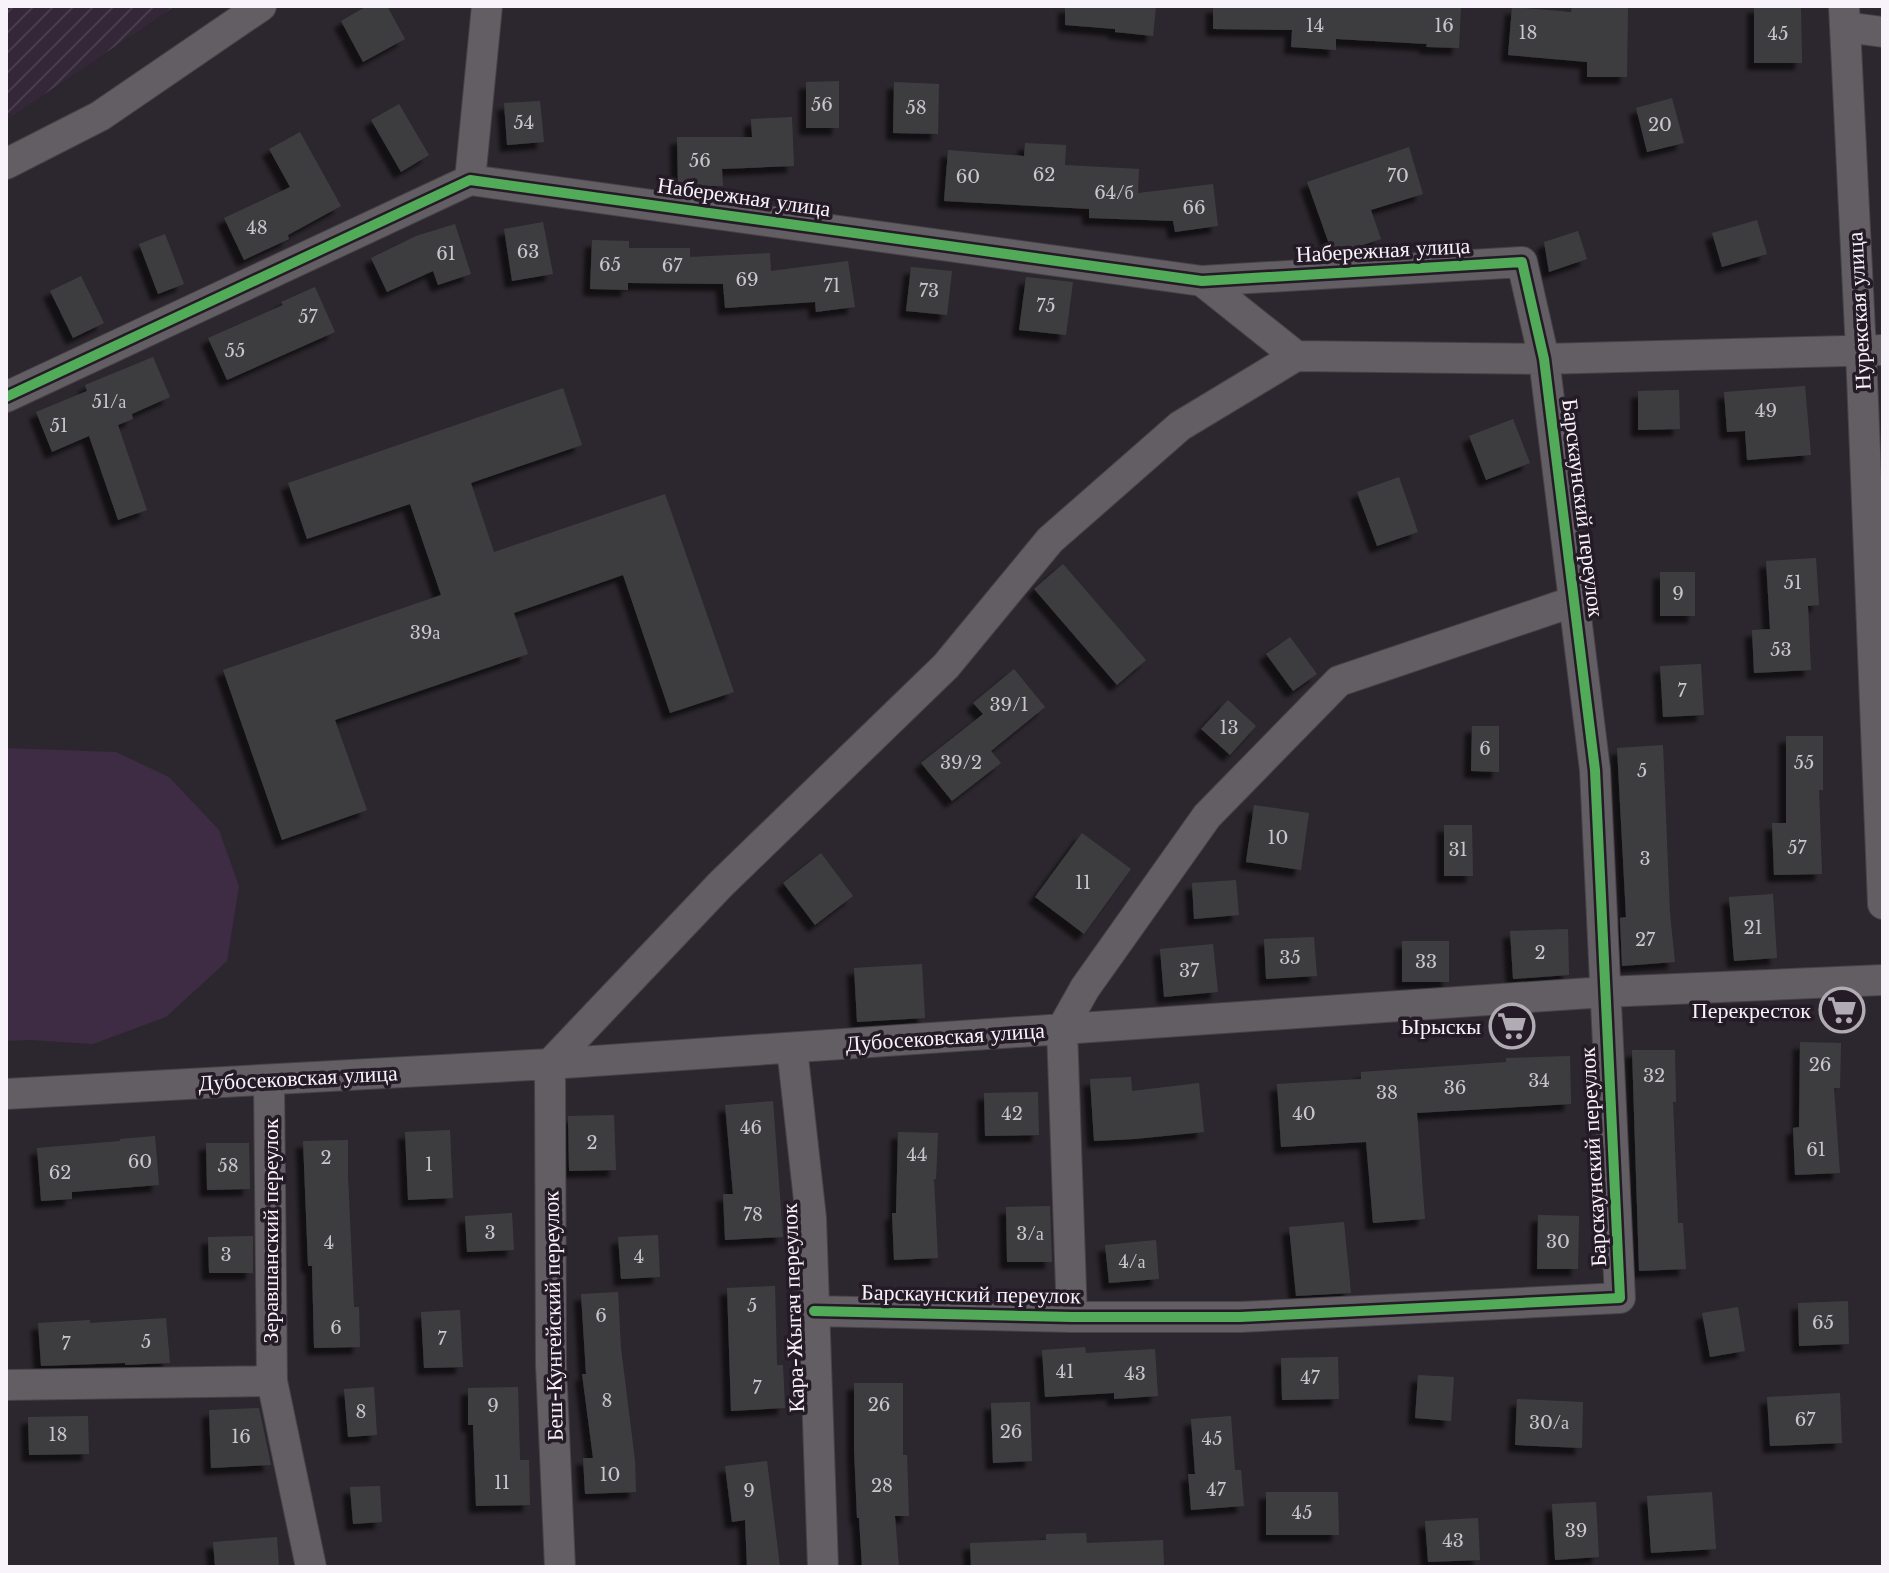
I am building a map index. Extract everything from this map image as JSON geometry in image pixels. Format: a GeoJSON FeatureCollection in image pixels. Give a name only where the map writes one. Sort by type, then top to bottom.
{"type":"FeatureCollection","features":[{"type":"Feature","properties":{"kind":"street"},"geometry":{"type":"LineString","coordinates":[[6,164],[100,116],[261,6]]}},
{"type":"Feature","properties":{"kind":"street"},"geometry":{"type":"LineString","coordinates":[[6,397],[470,180],[487,6]]}},
{"type":"Feature","properties":{"kind":"street"},"geometry":{"type":"LineString","coordinates":[[1845,16],[1883,32]]}},
{"type":"Feature","properties":{"kind":"street","name":"Нурекская улица"},"geometry":{"type":"LineString","coordinates":[[1845,16],[1872,350],[1883,904]]}},
{"type":"Feature","properties":{"kind":"street","name":"Набережная улица"},"geometry":{"type":"LineString","coordinates":[[470,180],[1202,281],[1522,262]]}},
{"type":"Feature","properties":{"kind":"street","name":"Барскаунский переулок"},"geometry":{"type":"LineString","coordinates":[[814,1311],[1240,1317],[1620,1298],[1595,770],[1544,359],[1522,262]]}},
{"type":"Feature","properties":{"kind":"street"},"geometry":{"type":"LineString","coordinates":[[1202,281],[1296,356]]}},
{"type":"Feature","properties":{"kind":"street"},"geometry":{"type":"LineString","coordinates":[[550,1064],[721,884],[946,666],[1050,540],[1180,426],[1296,356],[1544,359],[1872,350]]}},
{"type":"Feature","properties":{"kind":"street"},"geometry":{"type":"LineString","coordinates":[[1072,1317],[1062,1029],[1085,988],[1207,816],[1339,681],[1575,601]]}},
{"type":"Feature","properties":{"kind":"street","name":"Дубосековская улица"},"geometry":{"type":"LineString","coordinates":[[6,1094],[550,1064],[1605,992],[1883,980]]}},
{"type":"Feature","properties":{"kind":"street","name":"Кара-Жыгач переулок"},"geometry":{"type":"LineString","coordinates":[[792,1048],[811,1218],[823,1567]]}},
{"type":"Feature","properties":{"kind":"street","name":"Беш-Кунгейский переулок"},"geometry":{"type":"LineString","coordinates":[[550,1064],[551,1364],[560,1567]]}},
{"type":"Feature","properties":{"kind":"street","name":"Зеравшанский переулок"},"geometry":{"type":"LineString","coordinates":[[269,1080],[272,1381],[311,1567]]}},
{"type":"Feature","properties":{"kind":"street"},"geometry":{"type":"LineString","coordinates":[[6,1385],[272,1381]]}},
{"type":"Feature","properties":{"kind":"shaded area"},"geometry":{"type":"Polygon","coordinates":[[[6,6],[175,6],[6,120],[6,6]]]}},
{"type":"Feature","properties":{"kind":"shaded area"},"geometry":{"type":"Polygon","coordinates":[[[6,748],[116,752],[169,777],[219,830],[239,886],[227,961],[166,1017],[93,1044],[6,1041],[6,748]]]}},
{"type":"Feature","properties":{"kind":"building"},"geometry":{"type":"Polygon","coordinates":[[[367,6],[387,6],[405,39],[363,62],[341,21],[367,6]]]}},
{"type":"Feature","properties":{"kind":"building"},"geometry":{"type":"Polygon","coordinates":[[[1065,6],[1156,6],[1153,36],[1065,25],[1065,6]]]}},
{"type":"Feature","properties":{"kind":"building"},"geometry":{"type":"Polygon","coordinates":[[[1213,6],[1461,6],[1459,48],[1336,39],[1336,50],[1291,47],[1292,30],[1213,29],[1213,6]]]}},
{"type":"Feature","properties":{"kind":"building"},"geometry":{"type":"Polygon","coordinates":[[[1572,6],[1628,6],[1627,77],[1587,77],[1587,62],[1508,55],[1512,7],[1571,12],[1572,6]]]}},
{"type":"Feature","properties":{"kind":"building"},"geometry":{"type":"Polygon","coordinates":[[[1754,6],[1801,6],[1802,63],[1754,63],[1754,6]]]}},
{"type":"Feature","properties":{"kind":"building"},"geometry":{"type":"Polygon","coordinates":[[[839,81],[839,128],[806,128],[806,82],[839,81]]]}},
{"type":"Feature","properties":{"kind":"building"},"geometry":{"type":"Polygon","coordinates":[[[894,82],[939,84],[938,134],[893,133],[894,82]]]}},
{"type":"Feature","properties":{"kind":"building"},"geometry":{"type":"Polygon","coordinates":[[[1672,98],[1684,143],[1647,152],[1636,108],[1672,98]]]}},
{"type":"Feature","properties":{"kind":"building"},"geometry":{"type":"Polygon","coordinates":[[[540,101],[544,142],[507,145],[504,103],[540,101]]]}},
{"type":"Feature","properties":{"kind":"building"},"geometry":{"type":"Polygon","coordinates":[[[399,104],[429,155],[401,172],[371,120],[399,104]]]}},
{"type":"Feature","properties":{"kind":"building"},"geometry":{"type":"Polygon","coordinates":[[[792,117],[794,166],[722,169],[723,186],[678,186],[677,137],[752,137],[751,119],[792,117]]]}},
{"type":"Feature","properties":{"kind":"building"},"geometry":{"type":"Polygon","coordinates":[[[300,132],[341,206],[288,235],[289,239],[244,260],[224,218],[290,187],[269,149],[300,132]]]}},
{"type":"Feature","properties":{"kind":"building"},"geometry":{"type":"Polygon","coordinates":[[[1025,143],[1066,145],[1065,165],[1139,169],[1138,193],[1213,184],[1218,226],[1175,232],[1173,221],[1089,218],[1089,209],[944,201],[948,150],[1024,156],[1025,143]]]}},
{"type":"Feature","properties":{"kind":"building"},"geometry":{"type":"Polygon","coordinates":[[[1409,147],[1423,194],[1371,210],[1381,239],[1333,255],[1307,182],[1409,147]]]}},
{"type":"Feature","properties":{"kind":"building"},"geometry":{"type":"Polygon","coordinates":[[[1757,220],[1767,254],[1722,267],[1712,233],[1757,220]]]}},
{"type":"Feature","properties":{"kind":"building"},"geometry":{"type":"Polygon","coordinates":[[[543,222],[553,274],[512,281],[504,229],[543,222]]]}},
{"type":"Feature","properties":{"kind":"building"},"geometry":{"type":"Polygon","coordinates":[[[455,224],[471,274],[438,285],[433,271],[387,292],[371,258],[416,236],[455,224]]]}},
{"type":"Feature","properties":{"kind":"building"},"geometry":{"type":"Polygon","coordinates":[[[1578,231],[1587,259],[1549,272],[1544,242],[1578,231]]]}},
{"type":"Feature","properties":{"kind":"building"},"geometry":{"type":"Polygon","coordinates":[[[165,234],[184,284],[158,294],[139,244],[165,234]]]}},
{"type":"Feature","properties":{"kind":"building"},"geometry":{"type":"Polygon","coordinates":[[[592,240],[629,241],[629,248],[690,248],[690,257],[770,253],[771,271],[848,261],[855,307],[816,312],[815,302],[725,308],[723,284],[628,283],[628,290],[590,289],[592,240]]]}},
{"type":"Feature","properties":{"kind":"building"},"geometry":{"type":"Polygon","coordinates":[[[911,267],[952,271],[947,315],[906,311],[911,267]]]}},
{"type":"Feature","properties":{"kind":"building"},"geometry":{"type":"Polygon","coordinates":[[[81,276],[104,323],[73,338],[50,291],[81,276]]]}},
{"type":"Feature","properties":{"kind":"building"},"geometry":{"type":"Polygon","coordinates":[[[1026,277],[1073,282],[1066,335],[1019,330],[1026,277]]]}},
{"type":"Feature","properties":{"kind":"building"},"geometry":{"type":"Polygon","coordinates":[[[315,287],[335,332],[227,380],[208,338],[283,305],[281,302],[315,287]]]}},
{"type":"Feature","properties":{"kind":"building"},"geometry":{"type":"Polygon","coordinates":[[[153,357],[170,397],[132,414],[133,419],[118,425],[147,510],[118,520],[89,436],[52,452],[36,412],[87,391],[85,385],[153,357]]]}},
{"type":"Feature","properties":{"kind":"building"},"geometry":{"type":"Polygon","coordinates":[[[1805,386],[1811,455],[1747,460],[1745,431],[1727,432],[1724,392],[1805,386]]]}},
{"type":"Feature","properties":{"kind":"building"},"geometry":{"type":"Polygon","coordinates":[[[563,388],[582,445],[471,483],[494,552],[665,494],[734,692],[670,713],[623,575],[514,613],[528,654],[335,720],[367,810],[282,840],[223,670],[441,595],[410,504],[307,539],[288,483],[563,388]]]}},
{"type":"Feature","properties":{"kind":"building"},"geometry":{"type":"Polygon","coordinates":[[[1679,390],[1680,429],[1638,430],[1638,391],[1679,390]]]}},
{"type":"Feature","properties":{"kind":"building"},"geometry":{"type":"Polygon","coordinates":[[[1513,419],[1530,463],[1486,480],[1469,436],[1513,419]]]}},
{"type":"Feature","properties":{"kind":"building"},"geometry":{"type":"Polygon","coordinates":[[[1399,477],[1418,532],[1377,546],[1357,492],[1399,477]]]}},
{"type":"Feature","properties":{"kind":"building"},"geometry":{"type":"Polygon","coordinates":[[[1816,558],[1819,605],[1808,606],[1811,670],[1754,673],[1752,630],[1770,629],[1766,561],[1816,558]]]}},
{"type":"Feature","properties":{"kind":"building"},"geometry":{"type":"Polygon","coordinates":[[[1063,564],[1146,660],[1117,685],[1034,589],[1063,564]]]}},
{"type":"Feature","properties":{"kind":"building"},"geometry":{"type":"Polygon","coordinates":[[[1660,572],[1695,572],[1695,616],[1660,616],[1660,572]]]}},
{"type":"Feature","properties":{"kind":"building"},"geometry":{"type":"Polygon","coordinates":[[[1290,637],[1317,674],[1293,691],[1266,654],[1290,637]]]}},
{"type":"Feature","properties":{"kind":"building"},"geometry":{"type":"Polygon","coordinates":[[[1701,664],[1704,715],[1663,717],[1660,666],[1701,664]]]}},
{"type":"Feature","properties":{"kind":"building"},"geometry":{"type":"Polygon","coordinates":[[[1014,669],[1045,707],[991,751],[1001,763],[952,801],[921,763],[983,714],[973,703],[1014,669]]]}},
{"type":"Feature","properties":{"kind":"building"},"geometry":{"type":"Polygon","coordinates":[[[1228,700],[1256,726],[1230,755],[1201,729],[1228,700]]]}},
{"type":"Feature","properties":{"kind":"building"},"geometry":{"type":"Polygon","coordinates":[[[1472,726],[1499,726],[1499,772],[1471,771],[1472,726]]]}},
{"type":"Feature","properties":{"kind":"building"},"geometry":{"type":"Polygon","coordinates":[[[1786,736],[1823,736],[1823,790],[1819,790],[1822,874],[1774,875],[1772,823],[1786,823],[1786,736]]]}},
{"type":"Feature","properties":{"kind":"building"},"geometry":{"type":"Polygon","coordinates":[[[1663,745],[1675,962],[1622,966],[1620,918],[1626,917],[1617,748],[1663,745]]]}},
{"type":"Feature","properties":{"kind":"building"},"geometry":{"type":"Polygon","coordinates":[[[1254,805],[1309,813],[1301,870],[1246,862],[1254,805]]]}},
{"type":"Feature","properties":{"kind":"building"},"geometry":{"type":"Polygon","coordinates":[[[1444,825],[1472,825],[1473,876],[1444,876],[1444,825]]]}},
{"type":"Feature","properties":{"kind":"building"},"geometry":{"type":"Polygon","coordinates":[[[1082,833],[1131,869],[1084,934],[1035,897],[1082,833]]]}},
{"type":"Feature","properties":{"kind":"building"},"geometry":{"type":"Polygon","coordinates":[[[821,853],[853,896],[815,925],[783,883],[821,853]]]}},
{"type":"Feature","properties":{"kind":"building"},"geometry":{"type":"Polygon","coordinates":[[[1236,880],[1239,915],[1194,919],[1192,883],[1236,880]]]}},
{"type":"Feature","properties":{"kind":"building"},"geometry":{"type":"Polygon","coordinates":[[[1773,894],[1777,958],[1734,961],[1729,897],[1773,894]]]}},
{"type":"Feature","properties":{"kind":"building"},"geometry":{"type":"Polygon","coordinates":[[[1568,929],[1569,975],[1513,979],[1510,931],[1568,929]]]}},
{"type":"Feature","properties":{"kind":"building"},"geometry":{"type":"Polygon","coordinates":[[[1314,937],[1317,976],[1266,979],[1264,939],[1314,937]]]}},
{"type":"Feature","properties":{"kind":"building"},"geometry":{"type":"Polygon","coordinates":[[[1402,941],[1449,941],[1449,982],[1402,982],[1402,941]]]}},
{"type":"Feature","properties":{"kind":"building"},"geometry":{"type":"Polygon","coordinates":[[[1213,944],[1218,992],[1164,997],[1160,949],[1213,944]]]}},
{"type":"Feature","properties":{"kind":"building"},"geometry":{"type":"Polygon","coordinates":[[[922,964],[925,1018],[857,1022],[854,968],[922,964]]]}},
{"type":"Feature","properties":{"kind":"building"},"geometry":{"type":"Polygon","coordinates":[[[1800,1042],[1841,1043],[1840,1088],[1834,1088],[1840,1173],[1795,1175],[1793,1128],[1799,1127],[1800,1042]]]}},
{"type":"Feature","properties":{"kind":"building"},"geometry":{"type":"Polygon","coordinates":[[[1632,1050],[1675,1050],[1676,1102],[1673,1102],[1678,1223],[1683,1223],[1686,1269],[1639,1271],[1632,1050]]]}},
{"type":"Feature","properties":{"kind":"building"},"geometry":{"type":"Polygon","coordinates":[[[1570,1056],[1571,1104],[1417,1113],[1425,1219],[1373,1223],[1366,1142],[1281,1147],[1277,1084],[1361,1079],[1361,1072],[1506,1062],[1506,1058],[1570,1056]]]}},
{"type":"Feature","properties":{"kind":"building"},"geometry":{"type":"Polygon","coordinates":[[[1131,1077],[1132,1091],[1199,1083],[1204,1132],[1094,1141],[1090,1079],[1131,1077]]]}},
{"type":"Feature","properties":{"kind":"building"},"geometry":{"type":"Polygon","coordinates":[[[1038,1092],[1039,1135],[985,1136],[984,1093],[1038,1092]]]}},
{"type":"Feature","properties":{"kind":"building"},"geometry":{"type":"Polygon","coordinates":[[[773,1101],[783,1237],[725,1240],[723,1194],[733,1194],[725,1105],[773,1101]]]}},
{"type":"Feature","properties":{"kind":"building"},"geometry":{"type":"Polygon","coordinates":[[[614,1115],[616,1170],[569,1171],[568,1116],[614,1115]]]}},
{"type":"Feature","properties":{"kind":"building"},"geometry":{"type":"Polygon","coordinates":[[[450,1130],[453,1198],[408,1200],[405,1132],[450,1130]]]}},
{"type":"Feature","properties":{"kind":"building"},"geometry":{"type":"Polygon","coordinates":[[[898,1132],[938,1133],[934,1179],[938,1258],[894,1260],[892,1213],[896,1213],[898,1132]]]}},
{"type":"Feature","properties":{"kind":"building"},"geometry":{"type":"Polygon","coordinates":[[[155,1136],[159,1185],[72,1192],[72,1199],[41,1201],[37,1148],[155,1136]]]}},
{"type":"Feature","properties":{"kind":"building"},"geometry":{"type":"Polygon","coordinates":[[[348,1140],[354,1307],[359,1307],[360,1347],[314,1348],[303,1141],[348,1140]]]}},
{"type":"Feature","properties":{"kind":"building"},"geometry":{"type":"Polygon","coordinates":[[[206,1143],[249,1143],[250,1189],[207,1190],[206,1143]]]}},
{"type":"Feature","properties":{"kind":"building"},"geometry":{"type":"Polygon","coordinates":[[[1050,1206],[1052,1262],[1007,1262],[1006,1207],[1050,1206]]]}},
{"type":"Feature","properties":{"kind":"building"},"geometry":{"type":"Polygon","coordinates":[[[512,1213],[514,1250],[467,1252],[465,1216],[512,1213]]]}},
{"type":"Feature","properties":{"kind":"building"},"geometry":{"type":"Polygon","coordinates":[[[1538,1215],[1579,1216],[1578,1269],[1537,1269],[1538,1215]]]}},
{"type":"Feature","properties":{"kind":"building"},"geometry":{"type":"Polygon","coordinates":[[[1344,1222],[1351,1293],[1296,1296],[1289,1227],[1344,1222]]]}},
{"type":"Feature","properties":{"kind":"building"},"geometry":{"type":"Polygon","coordinates":[[[658,1235],[660,1277],[621,1279],[618,1237],[658,1235]]]}},
{"type":"Feature","properties":{"kind":"building"},"geometry":{"type":"Polygon","coordinates":[[[253,1236],[253,1273],[209,1273],[208,1237],[253,1236]]]}},
{"type":"Feature","properties":{"kind":"building"},"geometry":{"type":"Polygon","coordinates":[[[1156,1240],[1159,1279],[1109,1283],[1105,1245],[1156,1240]]]}},
{"type":"Feature","properties":{"kind":"building"},"geometry":{"type":"Polygon","coordinates":[[[775,1286],[777,1365],[783,1365],[785,1408],[731,1411],[727,1288],[775,1286]]]}},
{"type":"Feature","properties":{"kind":"building"},"geometry":{"type":"Polygon","coordinates":[[[618,1292],[636,1492],[585,1494],[583,1458],[593,1458],[582,1374],[586,1374],[581,1294],[618,1292]]]}},
{"type":"Feature","properties":{"kind":"building"},"geometry":{"type":"Polygon","coordinates":[[[1848,1301],[1849,1344],[1799,1346],[1798,1303],[1848,1301]]]}},
{"type":"Feature","properties":{"kind":"building"},"geometry":{"type":"Polygon","coordinates":[[[1738,1307],[1745,1351],[1710,1357],[1702,1313],[1738,1307]]]}},
{"type":"Feature","properties":{"kind":"building"},"geometry":{"type":"Polygon","coordinates":[[[460,1310],[463,1367],[424,1368],[421,1312],[460,1310]]]}},
{"type":"Feature","properties":{"kind":"building"},"geometry":{"type":"Polygon","coordinates":[[[166,1318],[170,1363],[41,1366],[38,1323],[166,1318]]]}},
{"type":"Feature","properties":{"kind":"building"},"geometry":{"type":"Polygon","coordinates":[[[1085,1347],[1086,1353],[1155,1349],[1158,1396],[1114,1399],[1114,1393],[1045,1397],[1042,1350],[1085,1347]]]}},
{"type":"Feature","properties":{"kind":"building"},"geometry":{"type":"Polygon","coordinates":[[[1338,1357],[1339,1399],[1282,1400],[1281,1358],[1338,1357]]]}},
{"type":"Feature","properties":{"kind":"building"},"geometry":{"type":"Polygon","coordinates":[[[1418,1375],[1454,1377],[1451,1421],[1415,1418],[1418,1375]]]}},
{"type":"Feature","properties":{"kind":"building"},"geometry":{"type":"Polygon","coordinates":[[[854,1383],[903,1383],[903,1455],[907,1455],[909,1516],[895,1516],[899,1567],[862,1567],[854,1449],[854,1383]]]}},
{"type":"Feature","properties":{"kind":"building"},"geometry":{"type":"Polygon","coordinates":[[[374,1387],[377,1435],[348,1437],[344,1389],[374,1387]]]}},
{"type":"Feature","properties":{"kind":"building"},"geometry":{"type":"Polygon","coordinates":[[[518,1387],[520,1460],[529,1460],[530,1505],[476,1506],[473,1425],[468,1425],[468,1388],[518,1387]]]}},
{"type":"Feature","properties":{"kind":"building"},"geometry":{"type":"Polygon","coordinates":[[[1840,1393],[1842,1443],[1770,1446],[1767,1397],[1840,1393]]]}},
{"type":"Feature","properties":{"kind":"building"},"geometry":{"type":"Polygon","coordinates":[[[1517,1399],[1583,1402],[1582,1448],[1515,1445],[1517,1399]]]}},
{"type":"Feature","properties":{"kind":"building"},"geometry":{"type":"Polygon","coordinates":[[[1030,1402],[1032,1461],[993,1463],[991,1403],[1030,1402]]]}},
{"type":"Feature","properties":{"kind":"building"},"geometry":{"type":"Polygon","coordinates":[[[259,1408],[271,1465],[211,1468],[209,1410],[259,1408]]]}},
{"type":"Feature","properties":{"kind":"building"},"geometry":{"type":"Polygon","coordinates":[[[88,1416],[89,1454],[29,1455],[28,1417],[88,1416]]]}},
{"type":"Feature","properties":{"kind":"building"},"geometry":{"type":"Polygon","coordinates":[[[1231,1416],[1235,1470],[1241,1470],[1244,1506],[1191,1510],[1188,1474],[1195,1474],[1191,1419],[1231,1416]]]}},
{"type":"Feature","properties":{"kind":"building"},"geometry":{"type":"Polygon","coordinates":[[[767,1461],[780,1567],[747,1567],[745,1520],[732,1522],[725,1466],[767,1461]]]}},
{"type":"Feature","properties":{"kind":"building"},"geometry":{"type":"Polygon","coordinates":[[[380,1486],[382,1522],[353,1524],[350,1487],[380,1486]]]}},
{"type":"Feature","properties":{"kind":"building"},"geometry":{"type":"Polygon","coordinates":[[[1266,1492],[1338,1492],[1339,1535],[1266,1535],[1266,1492]]]}},
{"type":"Feature","properties":{"kind":"building"},"geometry":{"type":"Polygon","coordinates":[[[1712,1492],[1716,1549],[1651,1553],[1647,1496],[1712,1492]]]}},
{"type":"Feature","properties":{"kind":"building"},"geometry":{"type":"Polygon","coordinates":[[[1596,1502],[1599,1557],[1555,1560],[1552,1504],[1596,1502]]]}},
{"type":"Feature","properties":{"kind":"building"},"geometry":{"type":"Polygon","coordinates":[[[1478,1518],[1480,1560],[1428,1562],[1425,1521],[1478,1518]]]}},
{"type":"Feature","properties":{"kind":"building"},"geometry":{"type":"Polygon","coordinates":[[[1086,1533],[1087,1543],[1163,1540],[1164,1567],[971,1567],[970,1543],[1046,1540],[1046,1534],[1086,1533]]]}},
{"type":"Feature","properties":{"kind":"building"},"geometry":{"type":"Polygon","coordinates":[[[277,1537],[279,1567],[215,1567],[213,1542],[277,1537]]]}},
{"type":"Feature","properties":{"kind":"cycle path"},"geometry":{"type":"LineString","coordinates":[[6,397],[470,180],[1202,281],[1522,262],[1544,359],[1595,770],[1620,1298],[1240,1317],[814,1311]]}},
{"type":"Feature","properties":{"kind":"place","name":"Перекресток"},"geometry":{"type":"Point","coordinates":[1842,1010]}},
{"type":"Feature","properties":{"kind":"place","name":"Ырыскы"},"geometry":{"type":"Point","coordinates":[1512,1026]}}]}
